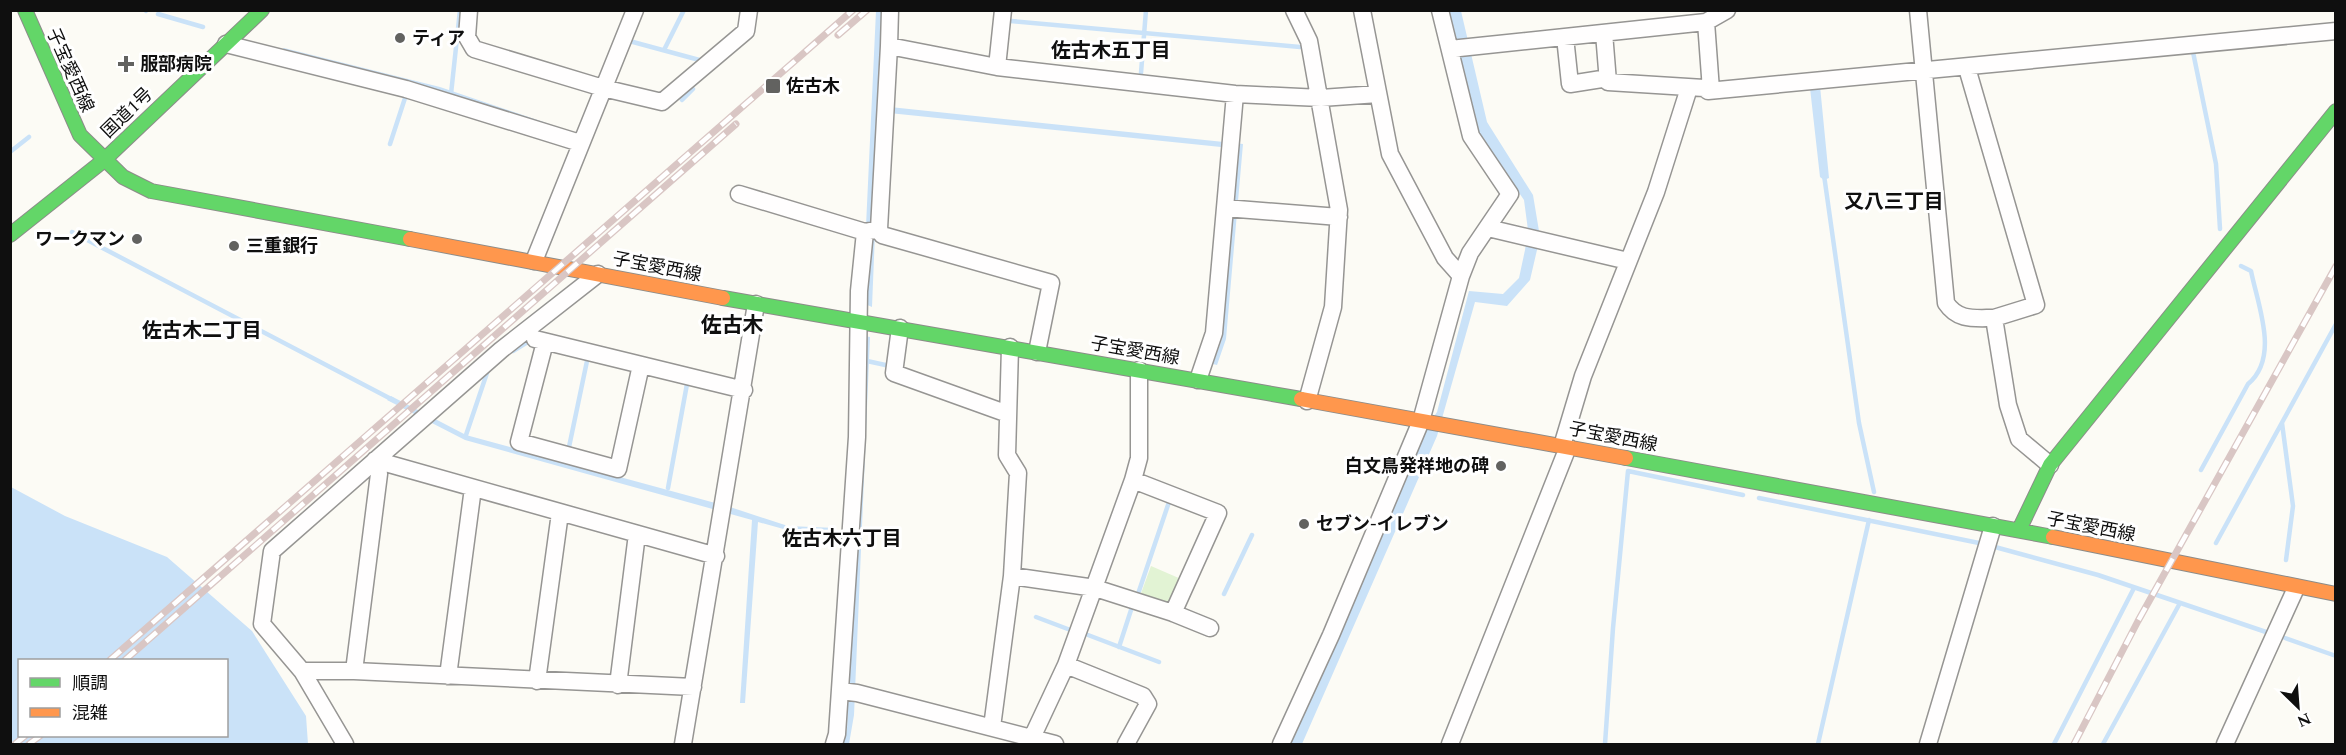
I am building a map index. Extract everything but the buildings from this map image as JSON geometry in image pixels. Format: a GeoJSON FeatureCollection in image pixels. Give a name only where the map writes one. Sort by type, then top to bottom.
{"type":"FeatureCollection","features":[{"type":"Feature","properties":{"kind":"main road","name":"子宝愛西線"},"geometry":{"type":"LineString","coordinates":[[25,10],[80,135],[103,161],[123,177],[151,190],[259,213],[534,261],[756,304],[1431,422],[1993,526],[2296,588],[2336,594]]}},
{"type":"Feature","properties":{"kind":"main road","name":"国道1号"},"geometry":{"type":"LineString","coordinates":[[10,235],[103,161],[262,10]]}},
{"type":"Feature","properties":{"kind":"main road"},"geometry":{"type":"LineString","coordinates":[[2019,531],[2050,465],[2336,111]]}},
{"type":"Feature","properties":{"kind":"street"},"geometry":{"type":"LineString","coordinates":[[469,10],[466,37],[474,49],[603,88],[662,102],[746,31],[748,10]]}},
{"type":"Feature","properties":{"kind":"street"},"geometry":{"type":"LineString","coordinates":[[534,261],[635,10]]}},
{"type":"Feature","properties":{"kind":"street"},"geometry":{"type":"LineString","coordinates":[[834,744],[848,692],[857,437],[858,321],[872,231],[889,46],[890,10]]}},
{"type":"Feature","properties":{"kind":"street"},"geometry":{"type":"LineString","coordinates":[[996,67],[1003,10]]}},
{"type":"Feature","properties":{"kind":"street"},"geometry":{"type":"LineString","coordinates":[[1294,10],[1309,41],[1321,98],[1339,217],[1333,307],[1307,401]]}},
{"type":"Feature","properties":{"kind":"street"},"geometry":{"type":"LineString","coordinates":[[1362,10],[1390,154],[1445,258],[1461,276]]}},
{"type":"Feature","properties":{"kind":"street"},"geometry":{"type":"LineString","coordinates":[[1281,744],[1431,422],[1461,276],[1470,253],[1510,194],[1471,136],[1453,49],[1440,10]]}},
{"type":"Feature","properties":{"kind":"street"},"geometry":{"type":"LineString","coordinates":[[1453,49],[1706,22],[1727,10]]}},
{"type":"Feature","properties":{"kind":"street"},"geometry":{"type":"LineString","coordinates":[[1918,10],[1946,303],[1952,313],[1964,319],[1994,318],[2036,305],[1967,68]]}},
{"type":"Feature","properties":{"kind":"street"},"geometry":{"type":"LineString","coordinates":[[1706,22],[1711,90]]}},
{"type":"Feature","properties":{"kind":"street"},"geometry":{"type":"LineString","coordinates":[[1604,33],[1608,82],[1711,90],[1922,70],[1967,68],[2336,31]]}},
{"type":"Feature","properties":{"kind":"street"},"geometry":{"type":"LineString","coordinates":[[1565,37],[1570,84],[1608,78]]}},
{"type":"Feature","properties":{"kind":"street"},"geometry":{"type":"LineString","coordinates":[[226,44],[406,89],[580,143]]}},
{"type":"Feature","properties":{"kind":"street"},"geometry":{"type":"LineString","coordinates":[[889,46],[996,67],[1235,94],[1321,98],[1378,94]]}},
{"type":"Feature","properties":{"kind":"street"},"geometry":{"type":"LineString","coordinates":[[1450,744],[1565,447],[1583,376],[1656,192],[1689,88]]}},
{"type":"Feature","properties":{"kind":"street"},"geometry":{"type":"LineString","coordinates":[[1198,380],[1214,333],[1233,208],[1230,145],[1235,94]]}},
{"type":"Feature","properties":{"kind":"street"},"geometry":{"type":"LineString","coordinates":[[739,194],[1052,283],[1037,352]]}},
{"type":"Feature","properties":{"kind":"street"},"geometry":{"type":"LineString","coordinates":[[1233,208],[1339,217]]}},
{"type":"Feature","properties":{"kind":"street"},"geometry":{"type":"LineString","coordinates":[[1488,228],[1628,261]]}},
{"type":"Feature","properties":{"kind":"street"},"geometry":{"type":"LineString","coordinates":[[345,744],[302,671],[262,624],[272,551],[519,336],[598,274]]}},
{"type":"Feature","properties":{"kind":"street"},"geometry":{"type":"LineString","coordinates":[[684,744],[744,390],[756,304]]}},
{"type":"Feature","properties":{"kind":"street"},"geometry":{"type":"LineString","coordinates":[[1994,318],[2008,405],[2019,439],[2050,465]]}},
{"type":"Feature","properties":{"kind":"street"},"geometry":{"type":"LineString","coordinates":[[900,328],[895,368],[1008,414]]}},
{"type":"Feature","properties":{"kind":"street"},"geometry":{"type":"LineString","coordinates":[[519,336],[744,390]]}},
{"type":"Feature","properties":{"kind":"street"},"geometry":{"type":"LineString","coordinates":[[545,342],[519,442],[618,468],[641,365]]}},
{"type":"Feature","properties":{"kind":"street"},"geometry":{"type":"LineString","coordinates":[[992,727],[1012,576],[1018,473],[1007,455],[1010,347]]}},
{"type":"Feature","properties":{"kind":"street"},"geometry":{"type":"LineString","coordinates":[[1030,741],[1066,665],[1133,480],[1139,458],[1139,370]]}},
{"type":"Feature","properties":{"kind":"street"},"geometry":{"type":"LineString","coordinates":[[375,460],[716,556]]}},
{"type":"Feature","properties":{"kind":"street"},"geometry":{"type":"LineString","coordinates":[[354,671],[379,474],[375,460]]}},
{"type":"Feature","properties":{"kind":"street"},"geometry":{"type":"LineString","coordinates":[[1133,480],[1218,513],[1173,612]]}},
{"type":"Feature","properties":{"kind":"street"},"geometry":{"type":"LineString","coordinates":[[448,676],[473,488]]}},
{"type":"Feature","properties":{"kind":"street"},"geometry":{"type":"LineString","coordinates":[[537,681],[560,513]]}},
{"type":"Feature","properties":{"kind":"street"},"geometry":{"type":"LineString","coordinates":[[1928,744],[1993,526]]}},
{"type":"Feature","properties":{"kind":"street"},"geometry":{"type":"LineString","coordinates":[[618,685],[637,534]]}},
{"type":"Feature","properties":{"kind":"street"},"geometry":{"type":"LineString","coordinates":[[1012,576],[1095,588],[1173,612],[1210,628]]}},
{"type":"Feature","properties":{"kind":"street"},"geometry":{"type":"LineString","coordinates":[[2225,744],[2296,588]]}},
{"type":"Feature","properties":{"kind":"street"},"geometry":{"type":"LineString","coordinates":[[1066,665],[1143,696],[1148,704],[1126,744]]}},
{"type":"Feature","properties":{"kind":"street"},"geometry":{"type":"LineString","coordinates":[[302,671],[354,671],[693,687]]}},
{"type":"Feature","properties":{"kind":"street"},"geometry":{"type":"LineString","coordinates":[[848,692],[992,727],[1030,741],[1055,744]]}},
{"type":"Feature","properties":{"kind":"green space"},"geometry":{"type":"Polygon","coordinates":[[[1151,566],[1181,579],[1171,603],[1163,605],[1140,596],[1151,566]]]}},
{"type":"Feature","properties":{"kind":"water"},"geometry":{"type":"Polygon","coordinates":[[[876,11],[884,11],[872,307],[865,304],[866,226],[876,11]]]}},
{"type":"Feature","properties":{"kind":"water"},"geometry":{"type":"Polygon","coordinates":[[[1448,11],[1461,11],[1487,122],[1533,195],[1540,237],[1530,280],[1507,306],[1475,302],[1437,436],[1302,744],[1288,744],[1421,436],[1437,412],[1469,291],[1503,294],[1519,278],[1528,230],[1524,200],[1478,133],[1448,11]]]}},
{"type":"Feature","properties":{"kind":"water"},"geometry":{"type":"Polygon","coordinates":[[[284,48],[440,87],[570,131],[279,52],[284,48]]]}},
{"type":"Feature","properties":{"kind":"water"},"geometry":{"type":"Polygon","coordinates":[[[1820,86],[1829,178],[1824,180],[1820,177],[1810,88],[1820,86]]]}},
{"type":"Feature","properties":{"kind":"water"},"geometry":{"type":"Polygon","coordinates":[[[890,107],[1243,144],[1226,339],[1217,365],[1213,364],[1222,339],[1239,153],[1221,147],[889,113],[890,107]]]}},
{"type":"Feature","properties":{"kind":"water"},"geometry":{"type":"Polygon","coordinates":[[[864,336],[870,337],[854,715],[849,744],[843,744],[847,729],[864,336]]]}},
{"type":"Feature","properties":{"kind":"water"},"geometry":{"type":"Polygon","coordinates":[[[391,396],[466,435],[730,507],[788,526],[836,528],[836,534],[787,530],[758,522],[745,703],[740,703],[752,520],[465,440],[387,400],[391,396]]]}},
{"type":"Feature","properties":{"kind":"water"},"geometry":{"type":"Polygon","coordinates":[[[11,487],[65,516],[167,557],[252,631],[306,716],[308,744],[11,744],[11,487]]]}},
{"type":"Feature","properties":{"kind":"waterway"},"geometry":{"type":"LineString","coordinates":[[451,94],[460,10]]}},
{"type":"Feature","properties":{"kind":"waterway"},"geometry":{"type":"LineString","coordinates":[[664,50],[684,10]]}},
{"type":"Feature","properties":{"kind":"waterway"},"geometry":{"type":"LineString","coordinates":[[1141,73],[1146,10]]}},
{"type":"Feature","properties":{"kind":"waterway"},"geometry":{"type":"LineString","coordinates":[[158,14],[203,27]]}},
{"type":"Feature","properties":{"kind":"waterway"},"geometry":{"type":"LineString","coordinates":[[1011,21],[1300,47]]}},
{"type":"Feature","properties":{"kind":"waterway"},"geometry":{"type":"LineString","coordinates":[[633,42],[703,61]]}},
{"type":"Feature","properties":{"kind":"waterway"},"geometry":{"type":"LineString","coordinates":[[2193,52],[2216,164],[2220,229]]}},
{"type":"Feature","properties":{"kind":"waterway"},"geometry":{"type":"LineString","coordinates":[[682,100],[693,89]]}},
{"type":"Feature","properties":{"kind":"waterway"},"geometry":{"type":"LineString","coordinates":[[390,144],[406,95]]}},
{"type":"Feature","properties":{"kind":"waterway"},"geometry":{"type":"LineString","coordinates":[[10,152],[29,137]]}},
{"type":"Feature","properties":{"kind":"waterway"},"geometry":{"type":"LineString","coordinates":[[1824,175],[1859,423],[1874,492]]}},
{"type":"Feature","properties":{"kind":"waterway"},"geometry":{"type":"LineString","coordinates":[[72,232],[393,400]]}},
{"type":"Feature","properties":{"kind":"waterway"},"geometry":{"type":"LineString","coordinates":[[2201,470],[2248,384],[2258,373],[2263,360],[2265,346],[2262,315],[2251,271],[2241,266]]}},
{"type":"Feature","properties":{"kind":"waterway"},"geometry":{"type":"LineString","coordinates":[[2216,543],[2336,324]]}},
{"type":"Feature","properties":{"kind":"waterway"},"geometry":{"type":"LineString","coordinates":[[513,351],[526,343]]}},
{"type":"Feature","properties":{"kind":"waterway"},"geometry":{"type":"LineString","coordinates":[[569,447],[587,361]]}},
{"type":"Feature","properties":{"kind":"waterway"},"geometry":{"type":"LineString","coordinates":[[867,361],[890,366]]}},
{"type":"Feature","properties":{"kind":"waterway"},"geometry":{"type":"LineString","coordinates":[[466,435],[488,370]]}},
{"type":"Feature","properties":{"kind":"waterway"},"geometry":{"type":"LineString","coordinates":[[668,488],[687,384]]}},
{"type":"Feature","properties":{"kind":"waterway"},"geometry":{"type":"LineString","coordinates":[[2282,423],[2293,506],[2286,560]]}},
{"type":"Feature","properties":{"kind":"waterway"},"geometry":{"type":"LineString","coordinates":[[1605,744],[1628,471],[1743,495]]}},
{"type":"Feature","properties":{"kind":"waterway"},"geometry":{"type":"LineString","coordinates":[[1759,498],[1979,543]]}},
{"type":"Feature","properties":{"kind":"waterway"},"geometry":{"type":"LineString","coordinates":[[1139,591],[1169,502]]}},
{"type":"Feature","properties":{"kind":"waterway"},"geometry":{"type":"LineString","coordinates":[[1818,744],[1869,520]]}},
{"type":"Feature","properties":{"kind":"waterway"},"geometry":{"type":"LineString","coordinates":[[1224,594],[1252,535]]}},
{"type":"Feature","properties":{"kind":"waterway"},"geometry":{"type":"LineString","coordinates":[[1995,547],[2098,575],[2266,632]]}},
{"type":"Feature","properties":{"kind":"waterway"},"geometry":{"type":"LineString","coordinates":[[2054,744],[2134,588]]}},
{"type":"Feature","properties":{"kind":"waterway"},"geometry":{"type":"LineString","coordinates":[[2103,744],[2180,603]]}},
{"type":"Feature","properties":{"kind":"waterway"},"geometry":{"type":"LineString","coordinates":[[1119,647],[1132,607]]}},
{"type":"Feature","properties":{"kind":"waterway"},"geometry":{"type":"LineString","coordinates":[[1036,617],[1073,631]]}},
{"type":"Feature","properties":{"kind":"waterway"},"geometry":{"type":"LineString","coordinates":[[1088,635],[1159,662]]}},
{"type":"Feature","properties":{"kind":"waterway"},"geometry":{"type":"LineString","coordinates":[[2285,638],[2336,656]]}},
{"type":"Feature","properties":{"kind":"railway"},"geometry":{"type":"LineString","coordinates":[[111,659],[853,10]]}},
{"type":"Feature","properties":{"kind":"railway"},"geometry":{"type":"LineString","coordinates":[[838,35],[867,10]]}},
{"type":"Feature","properties":{"kind":"railway"},"geometry":{"type":"LineString","coordinates":[[126,659],[736,124]]}},
{"type":"Feature","properties":{"kind":"railway"},"geometry":{"type":"LineString","coordinates":[[2074,744],[2138,621],[2336,266]]}},
{"type":"Feature","properties":{"kind":"railway"},"geometry":{"type":"LineString","coordinates":[[15,744],[24,737]]}},
{"type":"Feature","properties":{"kind":"railway"},"geometry":{"type":"LineString","coordinates":[[29,744],[39,737]]}},
{"type":"Feature","properties":{"kind":"traffic: fast"},"geometry":{"type":"LineString","coordinates":[[25,10],[80,135],[123,177],[151,191],[410,239]]}},
{"type":"Feature","properties":{"kind":"traffic: fast"},"geometry":{"type":"LineString","coordinates":[[10,235],[103,161],[262,10]]}},
{"type":"Feature","properties":{"kind":"traffic: fast"},"geometry":{"type":"LineString","coordinates":[[2019,530],[2050,465],[2336,111]]}},
{"type":"Feature","properties":{"kind":"traffic: fast"},"geometry":{"type":"LineString","coordinates":[[723,298],[1301,399]]}},
{"type":"Feature","properties":{"kind":"traffic: fast"},"geometry":{"type":"LineString","coordinates":[[1626,458],[2053,537]]}},
{"type":"Feature","properties":{"kind":"traffic: slow"},"geometry":{"type":"LineString","coordinates":[[410,239],[723,298]]}},
{"type":"Feature","properties":{"kind":"traffic: slow"},"geometry":{"type":"LineString","coordinates":[[1301,399],[1626,458]]}},
{"type":"Feature","properties":{"kind":"traffic: slow"},"geometry":{"type":"LineString","coordinates":[[2053,537],[2336,594]]}},
{"type":"Feature","properties":{"kind":"place","name":"ティア"},"geometry":{"type":"Point","coordinates":[400,38]}},
{"type":"Feature","properties":{"kind":"place","name":"服部病院"},"geometry":{"type":"Point","coordinates":[126,64]}},
{"type":"Feature","properties":{"kind":"place","name":"佐古木"},"geometry":{"type":"Point","coordinates":[773,86]}},
{"type":"Feature","properties":{"kind":"place","name":"ワークマン"},"geometry":{"type":"Point","coordinates":[137,239]}},
{"type":"Feature","properties":{"kind":"place","name":"三重銀行"},"geometry":{"type":"Point","coordinates":[234,246]}},
{"type":"Feature","properties":{"kind":"place","name":"白文鳥発祥地の碑"},"geometry":{"type":"Point","coordinates":[1501,466]}},
{"type":"Feature","properties":{"kind":"place","name":"セブン-イレブン"},"geometry":{"type":"Point","coordinates":[1304,524]}},
{"type":"Feature","properties":{"kind":"district","name":"佐古木五丁目"},"geometry":{"type":"Point","coordinates":[1111,51]}},
{"type":"Feature","properties":{"kind":"district","name":"又八三丁目"},"geometry":{"type":"Point","coordinates":[1894,202]}},
{"type":"Feature","properties":{"kind":"district","name":"佐古木"},"geometry":{"type":"Point","coordinates":[732,326]}},
{"type":"Feature","properties":{"kind":"district","name":"佐古木二丁目"},"geometry":{"type":"Point","coordinates":[202,331]}},
{"type":"Feature","properties":{"kind":"district","name":"佐古木六丁目"},"geometry":{"type":"Point","coordinates":[842,539]}}]}
